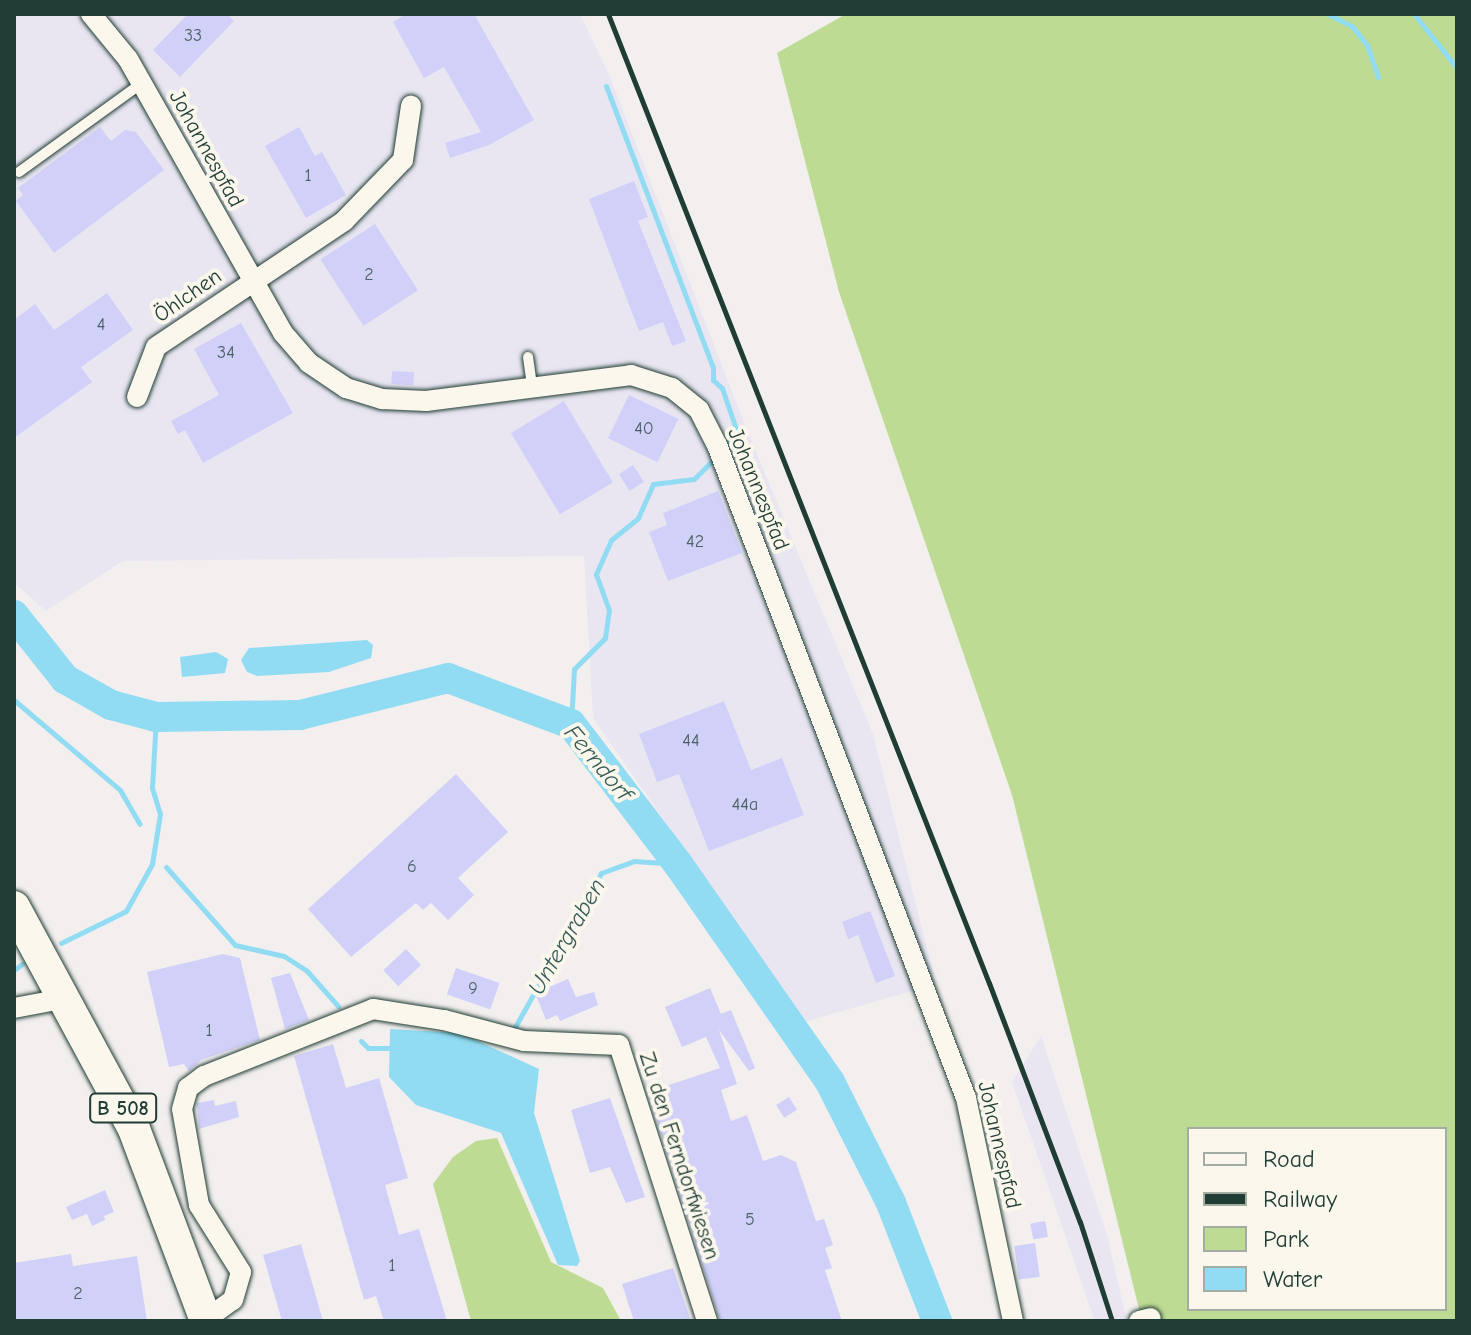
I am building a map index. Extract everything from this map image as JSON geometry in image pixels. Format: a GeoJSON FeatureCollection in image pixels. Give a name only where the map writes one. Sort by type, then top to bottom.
{"type":"FeatureCollection","features":[{"type":"Feature","properties":{"kind":"main road","name":"B 508"},"geometry":{"type":"LineString","coordinates":[[14,907],[67,998],[134,1129],[206,1321]]}},
{"type":"Feature","properties":{"kind":"street","name":"Johannespfad"},"geometry":{"type":"LineString","coordinates":[[91,14],[142,83],[283,333],[309,363],[346,388],[382,399],[426,401],[532,385],[631,375],[672,388],[699,410],[721,454],[966,1098],[1013,1321]]}},
{"type":"Feature","properties":{"kind":"street","name":"Öhlchen"},"geometry":{"type":"LineString","coordinates":[[137,397],[156,347],[344,221],[403,160],[411,106]]}},
{"type":"Feature","properties":{"kind":"street"},"geometry":{"type":"LineString","coordinates":[[14,1008],[67,998]]}},
{"type":"Feature","properties":{"kind":"street","name":"Zu den Ferndorfwiesen"},"geometry":{"type":"LineString","coordinates":[[206,1321],[233,1300],[241,1272],[199,1205],[182,1109],[188,1088],[204,1076],[373,1009],[444,1020],[524,1041],[619,1045],[707,1321]]}},
{"type":"Feature","properties":{"kind":"lane"},"geometry":{"type":"LineString","coordinates":[[19,172],[142,83]]}},
{"type":"Feature","properties":{"kind":"lane"},"geometry":{"type":"LineString","coordinates":[[528,357],[532,385]]}},
{"type":"Feature","properties":{"kind":"shaded area"},"geometry":{"type":"Polygon","coordinates":[[[14,14],[580,14],[610,77],[747,430],[873,734],[936,984],[804,1022],[593,718],[584,556],[123,561],[46,611],[14,583],[14,14]]]}},
{"type":"Feature","properties":{"kind":"shaded area"},"geometry":{"type":"Polygon","coordinates":[[[1041,1036],[1107,1235],[1127,1321],[1094,1319],[1012,1082],[1041,1036]]]}},
{"type":"Feature","properties":{"kind":"green space"},"geometry":{"type":"Polygon","coordinates":[[[846,14],[1457,14],[1457,1321],[1142,1321],[1012,795],[839,292],[777,53],[846,14]]]}},
{"type":"Feature","properties":{"kind":"green space"},"geometry":{"type":"Polygon","coordinates":[[[497,1138],[551,1262],[603,1288],[621,1321],[471,1321],[433,1184],[453,1157],[476,1141],[497,1138]]]}},
{"type":"Feature","properties":{"kind":"water"},"geometry":{"type":"Polygon","coordinates":[[[367,640],[373,645],[371,658],[329,672],[257,676],[247,672],[241,660],[249,648],[367,640]]]}},
{"type":"Feature","properties":{"kind":"water"},"geometry":{"type":"Polygon","coordinates":[[[216,652],[228,659],[225,673],[182,677],[180,657],[216,652]]]}},
{"type":"Feature","properties":{"kind":"water"},"geometry":{"type":"Polygon","coordinates":[[[390,1029],[460,1033],[539,1069],[534,1113],[580,1261],[577,1266],[558,1265],[501,1133],[416,1105],[389,1077],[390,1029]]]}},
{"type":"Feature","properties":{"kind":"building"},"geometry":{"type":"Polygon","coordinates":[[[188,14],[227,14],[234,21],[180,77],[153,50],[188,14]]]}},
{"type":"Feature","properties":{"kind":"building"},"geometry":{"type":"Polygon","coordinates":[[[406,14],[474,14],[534,120],[489,145],[450,158],[445,143],[481,132],[444,67],[424,78],[393,22],[406,14]]]}},
{"type":"Feature","properties":{"kind":"building"},"geometry":{"type":"Polygon","coordinates":[[[100,127],[111,141],[125,130],[136,132],[164,170],[54,253],[16,201],[23,195],[18,188],[100,127]]]}},
{"type":"Feature","properties":{"kind":"building"},"geometry":{"type":"Polygon","coordinates":[[[299,127],[315,156],[322,152],[346,195],[306,218],[265,146],[299,127]]]}},
{"type":"Feature","properties":{"kind":"building"},"geometry":{"type":"Polygon","coordinates":[[[634,181],[648,217],[638,221],[686,341],[672,346],[663,322],[639,331],[589,199],[634,181]]]}},
{"type":"Feature","properties":{"kind":"building"},"geometry":{"type":"Polygon","coordinates":[[[375,224],[418,290],[364,326],[320,259],[375,224]]]}},
{"type":"Feature","properties":{"kind":"building"},"geometry":{"type":"Polygon","coordinates":[[[107,293],[133,330],[81,367],[92,382],[14,438],[14,320],[35,304],[54,330],[107,293]]]}},
{"type":"Feature","properties":{"kind":"building"},"geometry":{"type":"Polygon","coordinates":[[[241,323],[293,413],[203,463],[185,430],[178,434],[171,421],[219,395],[194,349],[241,323]]]}},
{"type":"Feature","properties":{"kind":"building"},"geometry":{"type":"Polygon","coordinates":[[[392,371],[414,372],[413,385],[391,384],[392,371]]]}},
{"type":"Feature","properties":{"kind":"building"},"geometry":{"type":"Polygon","coordinates":[[[629,395],[678,419],[657,462],[608,438],[629,395]]]}},
{"type":"Feature","properties":{"kind":"building"},"geometry":{"type":"Polygon","coordinates":[[[564,401],[613,482],[560,514],[511,433],[564,401]]]}},
{"type":"Feature","properties":{"kind":"building"},"geometry":{"type":"Polygon","coordinates":[[[633,465],[644,482],[630,491],[619,474],[633,465]]]}},
{"type":"Feature","properties":{"kind":"building"},"geometry":{"type":"Polygon","coordinates":[[[718,491],[742,553],[668,581],[649,532],[667,525],[663,513],[718,491]]]}},
{"type":"Feature","properties":{"kind":"building"},"geometry":{"type":"Polygon","coordinates":[[[724,701],[751,770],[782,758],[804,815],[709,851],[679,774],[657,782],[639,734],[724,701]]]}},
{"type":"Feature","properties":{"kind":"building"},"geometry":{"type":"Polygon","coordinates":[[[456,774],[508,832],[458,878],[474,895],[448,920],[431,903],[423,910],[416,903],[351,957],[308,909],[456,774]]]}},
{"type":"Feature","properties":{"kind":"building"},"geometry":{"type":"Polygon","coordinates":[[[870,911],[895,976],[876,983],[858,935],[848,939],[842,922],[870,911]]]}},
{"type":"Feature","properties":{"kind":"building"},"geometry":{"type":"Polygon","coordinates":[[[406,949],[421,965],[398,986],[383,970],[406,949]]]}},
{"type":"Feature","properties":{"kind":"building"},"geometry":{"type":"Polygon","coordinates":[[[223,954],[240,958],[260,1040],[201,1060],[189,1071],[184,1064],[169,1067],[147,972],[223,954]]]}},
{"type":"Feature","properties":{"kind":"building"},"geometry":{"type":"Polygon","coordinates":[[[456,968],[499,983],[490,1009],[447,994],[456,968]]]}},
{"type":"Feature","properties":{"kind":"building"},"geometry":{"type":"Polygon","coordinates":[[[290,973],[309,1020],[285,1029],[271,978],[290,973]]]}},
{"type":"Feature","properties":{"kind":"building"},"geometry":{"type":"Polygon","coordinates":[[[568,979],[576,997],[594,992],[598,1005],[560,1021],[557,1015],[546,1020],[535,993],[568,979]]]}},
{"type":"Feature","properties":{"kind":"building"},"geometry":{"type":"Polygon","coordinates":[[[710,988],[721,1014],[731,1010],[755,1068],[749,1071],[719,1030],[737,1084],[721,1090],[731,1121],[747,1115],[763,1161],[781,1155],[796,1162],[816,1221],[824,1219],[833,1245],[825,1248],[832,1268],[825,1270],[842,1321],[720,1321],[648,1092],[720,1068],[706,1037],[682,1047],[665,1007],[710,988]]]}},
{"type":"Feature","properties":{"kind":"building"},"geometry":{"type":"Polygon","coordinates":[[[333,1044],[346,1088],[379,1078],[408,1178],[385,1185],[399,1235],[419,1229],[447,1321],[384,1321],[376,1296],[364,1300],[294,1056],[333,1044]]]}},
{"type":"Feature","properties":{"kind":"building"},"geometry":{"type":"Polygon","coordinates":[[[789,1097],[797,1110],[784,1118],[776,1105],[789,1097]]]}},
{"type":"Feature","properties":{"kind":"building"},"geometry":{"type":"Polygon","coordinates":[[[610,1098],[645,1197],[626,1203],[610,1167],[590,1173],[571,1110],[610,1098]]]}},
{"type":"Feature","properties":{"kind":"building"},"geometry":{"type":"Polygon","coordinates":[[[214,1100],[215,1106],[236,1101],[239,1117],[199,1129],[197,1103],[214,1100]]]}},
{"type":"Feature","properties":{"kind":"building"},"geometry":{"type":"Polygon","coordinates":[[[105,1190],[114,1212],[92,1226],[87,1214],[72,1220],[66,1207],[105,1190]]]}},
{"type":"Feature","properties":{"kind":"building"},"geometry":{"type":"Polygon","coordinates":[[[1045,1221],[1048,1237],[1033,1240],[1030,1224],[1045,1221]]]}},
{"type":"Feature","properties":{"kind":"building"},"geometry":{"type":"Polygon","coordinates":[[[1035,1243],[1040,1277],[1019,1280],[1014,1246],[1035,1243]]]}},
{"type":"Feature","properties":{"kind":"building"},"geometry":{"type":"Polygon","coordinates":[[[301,1244],[323,1321],[282,1321],[263,1255],[301,1244]]]}},
{"type":"Feature","properties":{"kind":"building"},"geometry":{"type":"Polygon","coordinates":[[[71,1254],[73,1266],[137,1256],[147,1321],[14,1321],[14,1263],[71,1254]]]}},
{"type":"Feature","properties":{"kind":"building"},"geometry":{"type":"Polygon","coordinates":[[[673,1268],[691,1321],[634,1321],[622,1284],[673,1268]]]}},
{"type":"Feature","properties":{"kind":"waterway"},"geometry":{"type":"LineString","coordinates":[[1328,14],[1352,26],[1367,45],[1378,77]]}},
{"type":"Feature","properties":{"kind":"waterway"},"geometry":{"type":"LineString","coordinates":[[1414,14],[1457,68]]}},
{"type":"Feature","properties":{"kind":"waterway"},"geometry":{"type":"LineString","coordinates":[[606,86],[713,367],[713,380],[722,388],[737,432],[723,449]]}},
{"type":"Feature","properties":{"kind":"waterway"},"geometry":{"type":"LineString","coordinates":[[571,724],[574,669],[605,638],[609,610],[596,574],[611,540],[638,518],[653,484],[694,479],[716,457]]}},
{"type":"Feature","properties":{"kind":"waterway","name":"Ferndorf"},"geometry":{"type":"LineString","coordinates":[[14,615],[65,679],[111,705],[156,717],[300,715],[448,678],[571,724],[678,864],[830,1082],[891,1203],[937,1321]]}},
{"type":"Feature","properties":{"kind":"waterway"},"geometry":{"type":"LineString","coordinates":[[14,700],[120,790],[140,824]]}},
{"type":"Feature","properties":{"kind":"waterway"},"geometry":{"type":"LineString","coordinates":[[61,943],[126,911],[152,864],[160,814],[152,787],[156,717]]}},
{"type":"Feature","properties":{"kind":"waterway","name":"Untergraben"},"geometry":{"type":"LineString","coordinates":[[515,1027],[601,873],[634,861],[678,864]]}},
{"type":"Feature","properties":{"kind":"waterway"},"geometry":{"type":"LineString","coordinates":[[166,867],[235,945],[284,956],[307,971],[338,1006]]}},
{"type":"Feature","properties":{"kind":"waterway"},"geometry":{"type":"LineString","coordinates":[[14,970],[22,964]]}},
{"type":"Feature","properties":{"kind":"waterway"},"geometry":{"type":"LineString","coordinates":[[361,1041],[368,1048],[389,1048]]}},
{"type":"Feature","properties":{"kind":"railway"},"geometry":{"type":"LineString","coordinates":[[608,14],[989,983],[1080,1222],[1112,1321]]}}]}
